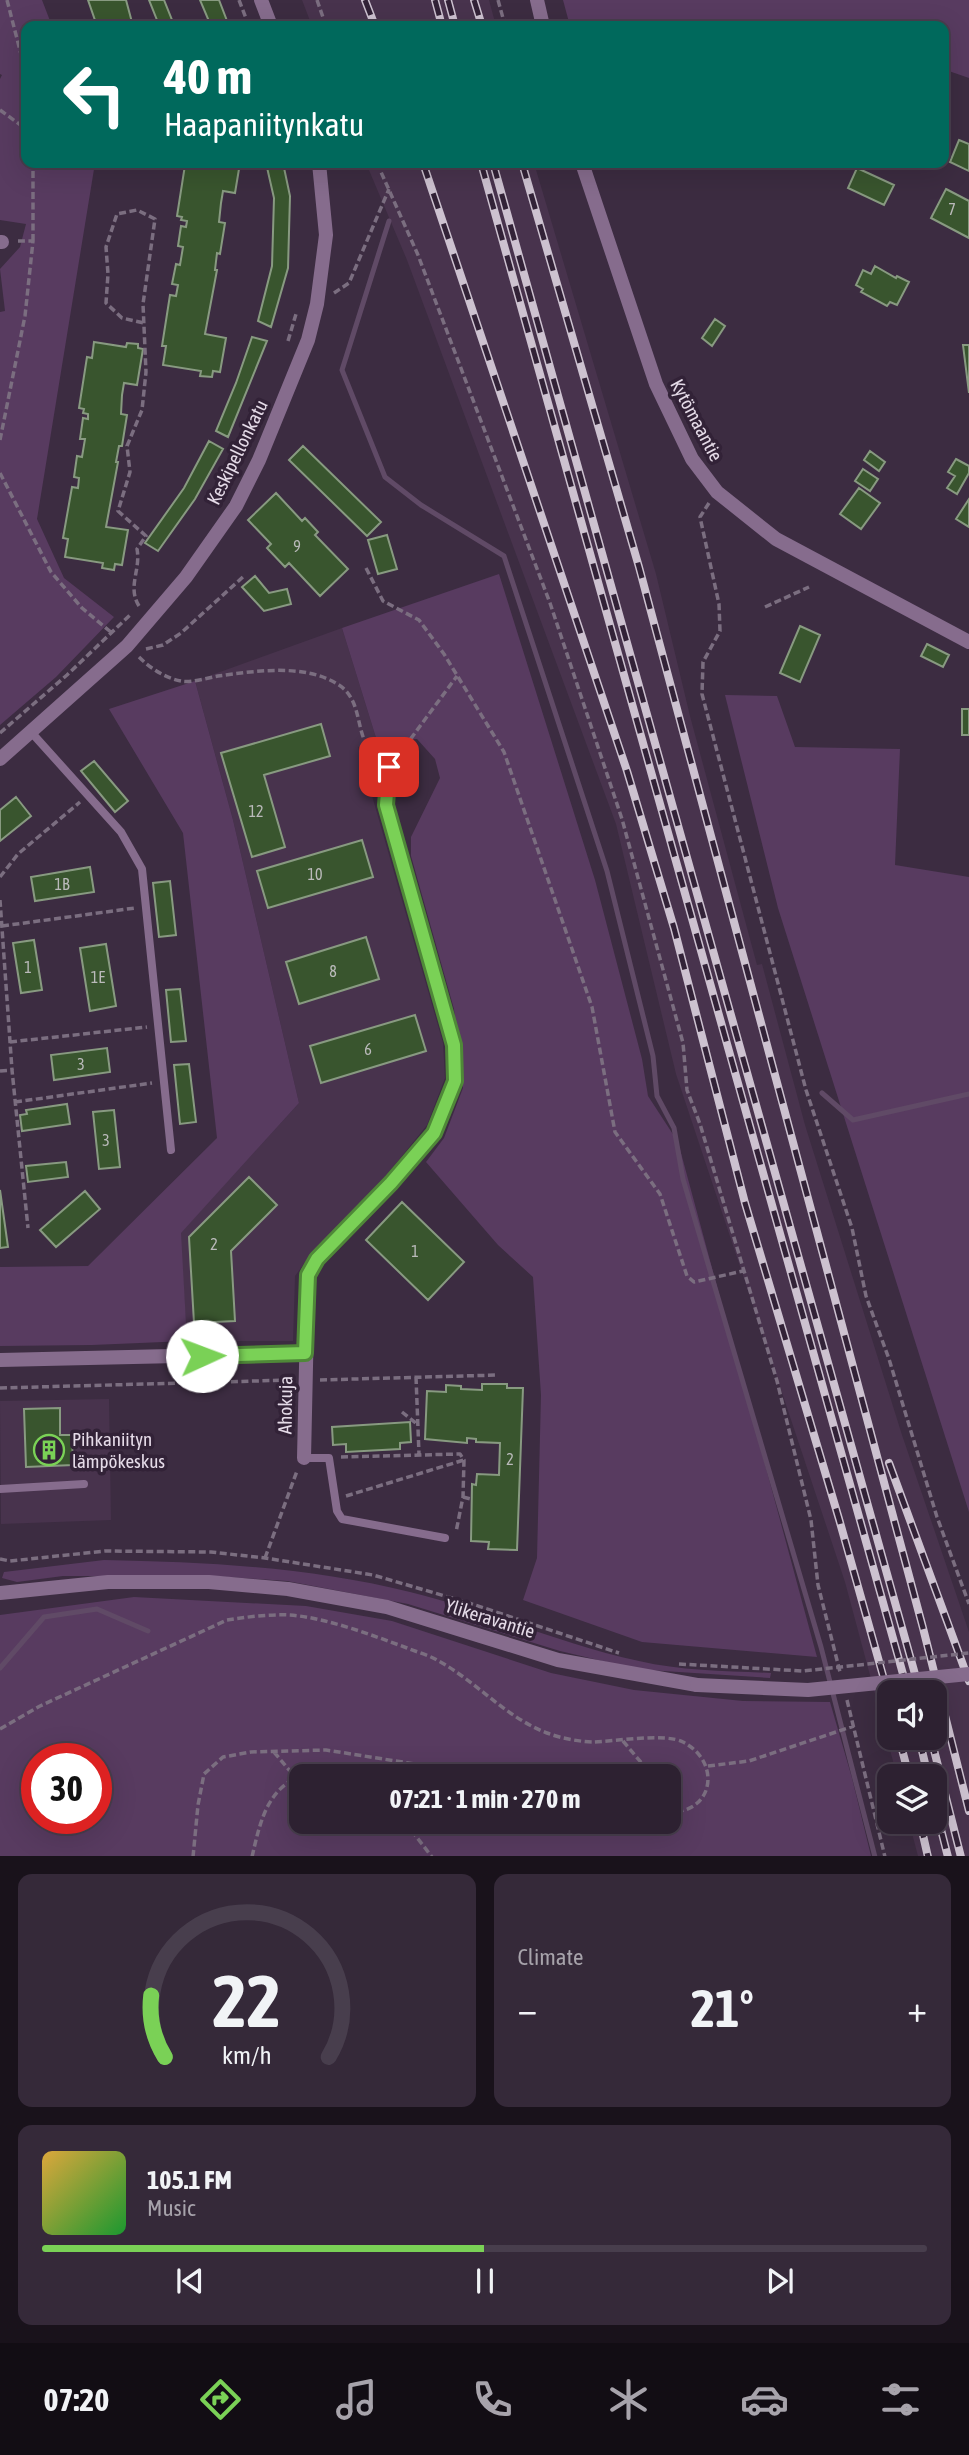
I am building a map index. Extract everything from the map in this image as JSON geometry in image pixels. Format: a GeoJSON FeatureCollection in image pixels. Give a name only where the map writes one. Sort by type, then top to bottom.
{"type":"FeatureCollection","features":[{"type":"Feature","properties":{"kind":"street"},"geometry":{"type":"LineString","coordinates":[[261,0],[269,21]]}},
{"type":"Feature","properties":{"kind":"street"},"geometry":{"type":"LineString","coordinates":[[537,0],[542,21]]}},
{"type":"Feature","properties":{"kind":"street","name":"Keskipellonkatu"},"geometry":{"type":"LineString","coordinates":[[0,759],[127,646],[186,577],[236,506],[259,460],[308,340],[317,304],[326,235],[319,168]]}},
{"type":"Feature","properties":{"kind":"street","name":"Kytömaantie"},"geometry":{"type":"LineString","coordinates":[[584,168],[656,384],[692,459],[717,492],[776,540],[969,642]]}},
{"type":"Feature","properties":{"kind":"street","name":"Ahokuja"},"geometry":{"type":"LineString","coordinates":[[304,1458],[308,1275],[317,1259],[391,1183],[434,1133],[455,1081],[454,1045],[386,805],[389,767]]}},
{"type":"Feature","properties":{"kind":"street"},"geometry":{"type":"LineString","coordinates":[[0,1360],[305,1353]]}},
{"type":"Feature","properties":{"kind":"street","name":"Ylikeravantie"},"geometry":{"type":"LineString","coordinates":[[0,1593],[108,1582],[209,1582],[288,1589],[387,1607],[558,1660],[697,1685],[808,1690],[969,1674]]}},
{"type":"Feature","properties":{"kind":"lane"},"geometry":{"type":"LineString","coordinates":[[31,732],[121,832],[142,869],[171,1150]]}},
{"type":"Feature","properties":{"kind":"lane"},"geometry":{"type":"LineString","coordinates":[[304,1458],[329,1458],[337,1511],[342,1519],[445,1538]]}},
{"type":"Feature","properties":{"kind":"lane"},"geometry":{"type":"LineString","coordinates":[[0,1489],[84,1484]]}},
{"type":"Feature","properties":{"kind":"path"},"geometry":{"type":"LineString","coordinates":[[6,0],[21,55]]}},
{"type":"Feature","properties":{"kind":"path"},"geometry":{"type":"LineString","coordinates":[[239,0],[247,21]]}},
{"type":"Feature","properties":{"kind":"path"},"geometry":{"type":"LineString","coordinates":[[317,0],[324,21]]}},
{"type":"Feature","properties":{"kind":"path"},"geometry":{"type":"LineString","coordinates":[[498,0],[506,21]]}},
{"type":"Feature","properties":{"kind":"path"},"geometry":{"type":"LineString","coordinates":[[0,110],[21,125]]}},
{"type":"Feature","properties":{"kind":"path"},"geometry":{"type":"LineString","coordinates":[[0,440],[25,316],[33,241],[33,168]]}},
{"type":"Feature","properties":{"kind":"path"},"geometry":{"type":"LineString","coordinates":[[379,168],[418,256],[550,603],[622,819],[683,1043],[687,1090],[700,1124],[777,1381],[811,1520],[818,1585],[841,1675]]}},
{"type":"Feature","properties":{"kind":"path"},"geometry":{"type":"LineString","coordinates":[[317,304],[349,283],[389,189]]}},
{"type":"Feature","properties":{"kind":"path"},"geometry":{"type":"LineString","coordinates":[[0,733],[139,606],[132,590],[138,571],[137,549],[146,536],[118,510],[130,472],[127,446],[142,410],[146,372],[144,323],[143,304],[155,219],[137,210],[117,214],[106,247],[106,303],[122,318],[144,323]]}},
{"type":"Feature","properties":{"kind":"path"},"geometry":{"type":"LineString","coordinates":[[1,242],[33,241]]}},
{"type":"Feature","properties":{"kind":"path"},"geometry":{"type":"LineString","coordinates":[[284,352],[298,307]]}},
{"type":"Feature","properties":{"kind":"path"},"geometry":{"type":"LineString","coordinates":[[212,510],[237,464]]}},
{"type":"Feature","properties":{"kind":"path"},"geometry":{"type":"LineString","coordinates":[[0,473],[51,572],[82,608],[152,669],[182,681],[266,670],[309,673],[341,686],[358,708],[360,729],[367,750],[389,767],[457,676]]}},
{"type":"Feature","properties":{"kind":"path"},"geometry":{"type":"LineString","coordinates":[[717,492],[700,517],[719,604],[720,631],[703,662],[702,694],[806,1090],[852,1228],[866,1296],[889,1359],[937,1517],[969,1604]]}},
{"type":"Feature","properties":{"kind":"path"},"geometry":{"type":"LineString","coordinates":[[366,568],[383,601],[419,620],[504,752],[592,1007],[615,1132],[660,1194],[687,1276],[694,1282],[743,1271]]}},
{"type":"Feature","properties":{"kind":"path"},"geometry":{"type":"LineString","coordinates":[[127,646],[142,650],[163,645],[244,576]]}},
{"type":"Feature","properties":{"kind":"path"},"geometry":{"type":"LineString","coordinates":[[765,607],[809,587]]}},
{"type":"Feature","properties":{"kind":"path"},"geometry":{"type":"LineString","coordinates":[[0,877],[18,854],[88,795]]}},
{"type":"Feature","properties":{"kind":"path"},"geometry":{"type":"LineString","coordinates":[[0,900],[12,1070],[28,1228]]}},
{"type":"Feature","properties":{"kind":"path"},"geometry":{"type":"LineString","coordinates":[[2,926],[146,907]]}},
{"type":"Feature","properties":{"kind":"path"},"geometry":{"type":"LineString","coordinates":[[10,1042],[159,1026]]}},
{"type":"Feature","properties":{"kind":"path"},"geometry":{"type":"LineString","coordinates":[[0,1071],[12,1070]]}},
{"type":"Feature","properties":{"kind":"path"},"geometry":{"type":"LineString","coordinates":[[15,1102],[164,1081]]}},
{"type":"Feature","properties":{"kind":"path"},"geometry":{"type":"LineString","coordinates":[[0,1388],[498,1375]]}},
{"type":"Feature","properties":{"kind":"path"},"geometry":{"type":"LineString","coordinates":[[416,1377],[419,1454]]}},
{"type":"Feature","properties":{"kind":"path"},"geometry":{"type":"LineString","coordinates":[[402,1412],[417,1424]]}},
{"type":"Feature","properties":{"kind":"path"},"geometry":{"type":"LineString","coordinates":[[329,1458],[460,1454],[464,1460],[463,1497],[456,1532],[445,1538]]}},
{"type":"Feature","properties":{"kind":"path"},"geometry":{"type":"LineString","coordinates":[[265,1558],[304,1458]]}},
{"type":"Feature","properties":{"kind":"path"},"geometry":{"type":"LineString","coordinates":[[335,1499],[464,1460]]}},
{"type":"Feature","properties":{"kind":"path"},"geometry":{"type":"LineString","coordinates":[[463,1497],[471,1499]]}},
{"type":"Feature","properties":{"kind":"path"},"geometry":{"type":"LineString","coordinates":[[0,1729],[40,1706],[227,1620],[291,1615],[376,1637],[436,1659],[514,1717],[548,1734],[589,1742],[655,1738],[681,1741],[699,1754],[708,1766],[709,1776],[705,1795],[692,1807],[681,1809]]}},
{"type":"Feature","properties":{"kind":"path"},"geometry":{"type":"LineString","coordinates":[[679,1664],[803,1671],[969,1653]]}},
{"type":"Feature","properties":{"kind":"path"},"geometry":{"type":"LineString","coordinates":[[844,1688],[885,1856]]}},
{"type":"Feature","properties":{"kind":"path"},"geometry":{"type":"LineString","coordinates":[[708,1766],[749,1761],[854,1726]]}},
{"type":"Feature","properties":{"kind":"path"},"geometry":{"type":"LineString","coordinates":[[622,1741],[642,1764]]}},
{"type":"Feature","properties":{"kind":"path"},"geometry":{"type":"LineString","coordinates":[[193,1856],[204,1774],[223,1757],[251,1752],[326,1750],[415,1764]]}},
{"type":"Feature","properties":{"kind":"path"},"geometry":{"type":"LineString","coordinates":[[274,1752],[289,1770]]}},
{"type":"Feature","properties":{"kind":"path"},"geometry":{"type":"LineString","coordinates":[[252,1856],[261,1820],[278,1789],[289,1781]]}},
{"type":"Feature","properties":{"kind":"path"},"geometry":{"type":"LineString","coordinates":[[414,1834],[431,1856]]}},
{"type":"Feature","properties":{"kind":"shaded area"},"geometry":{"type":"Polygon","coordinates":[[[0,0],[42,0],[50,21],[21,21],[21,168],[94,168],[37,519],[64,578],[114,617],[56,677],[0,725],[0,312],[5,311],[0,269],[20,247],[26,224],[0,220],[0,0]]]}},
{"type":"Feature","properties":{"kind":"shaded area"},"geometry":{"type":"Polygon","coordinates":[[[302,0],[489,0],[495,21],[310,21],[302,0]]]}},
{"type":"Feature","properties":{"kind":"shaded area"},"geometry":{"type":"Polygon","coordinates":[[[563,0],[969,0],[969,78],[949,71],[949,21],[569,21],[563,0]]]}},
{"type":"Feature","properties":{"kind":"shaded area"},"geometry":{"type":"Polygon","coordinates":[[[368,168],[535,168],[656,574],[690,716],[757,965],[762,964],[805,1125],[902,1435],[969,1632],[969,1856],[918,1856],[912,1834],[947,1834],[947,1764],[894,1764],[890,1750],[947,1750],[947,1680],[877,1680],[877,1701],[845,1582],[676,1074],[616,824],[407,260],[368,168]]]}},
{"type":"Feature","properties":{"kind":"shaded area"},"geometry":{"type":"Polygon","coordinates":[[[499,574],[595,880],[642,1059],[648,1096],[678,1142],[817,1657],[642,1642],[523,1600],[537,1558],[541,1395],[533,1277],[498,1245],[426,1162],[444,1138],[463,1088],[454,1009],[411,856],[411,837],[440,778],[435,759],[417,739],[377,741],[342,628],[499,574]]]}},
{"type":"Feature","properties":{"kind":"shaded area"},"geometry":{"type":"Polygon","coordinates":[[[342,628],[377,741],[358,747],[443,1043],[445,1078],[427,1125],[385,1177],[309,1257],[295,1276],[293,1341],[187,1341],[180,1233],[299,1103],[233,820],[195,681],[342,628]]]}},
{"type":"Feature","properties":{"kind":"shaded area"},"geometry":{"type":"Polygon","coordinates":[[[195,681],[233,820],[299,1103],[181,1233],[187,1341],[0,1346],[0,1267],[88,1266],[217,1138],[183,833],[109,709],[195,681]]]}},
{"type":"Feature","properties":{"kind":"shaded area"},"geometry":{"type":"Polygon","coordinates":[[[725,695],[777,696],[795,747],[900,749],[895,865],[969,877],[969,1512],[778,908],[725,695]]]}},
{"type":"Feature","properties":{"kind":"shaded area"},"geometry":{"type":"Polygon","coordinates":[[[109,1399],[111,1520],[1,1524],[0,1401],[109,1399]]]}},
{"type":"Feature","properties":{"kind":"shaded area"},"geometry":{"type":"Polygon","coordinates":[[[104,1560],[220,1564],[335,1577],[410,1592],[468,1608],[581,1646],[639,1661],[688,1669],[771,1673],[770,1678],[648,1670],[615,1664],[560,1651],[408,1604],[287,1581],[214,1576],[63,1576],[17,1582],[2,1578],[4,1572],[104,1560]]]}},
{"type":"Feature","properties":{"kind":"shaded area"},"geometry":{"type":"Polygon","coordinates":[[[134,1597],[306,1606],[392,1621],[551,1673],[634,1690],[743,1701],[830,1702],[871,1856],[0,1856],[0,1615],[134,1597]]]}},
{"type":"Feature","properties":{"kind":"building"},"geometry":{"type":"Polygon","coordinates":[[[88,0],[126,0],[132,21],[95,21],[88,0]]]}},
{"type":"Feature","properties":{"kind":"building"},"geometry":{"type":"Polygon","coordinates":[[[149,0],[164,0],[172,20],[157,21],[149,0]]]}},
{"type":"Feature","properties":{"kind":"building"},"geometry":{"type":"Polygon","coordinates":[[[200,0],[219,0],[227,21],[209,21],[200,0]]]}},
{"type":"Feature","properties":{"kind":"building"},"geometry":{"type":"Polygon","coordinates":[[[959,140],[969,144],[969,171],[950,162],[959,140]]]}},
{"type":"Feature","properties":{"kind":"building"},"geometry":{"type":"Polygon","coordinates":[[[185,168],[239,168],[235,193],[223,191],[221,203],[219,222],[225,223],[220,254],[217,253],[217,270],[205,334],[226,338],[220,372],[213,371],[212,377],[200,376],[201,371],[163,365],[166,346],[162,346],[170,295],[176,296],[178,285],[172,284],[176,264],[180,265],[183,247],[178,246],[181,226],[186,227],[187,221],[177,216],[185,168]]]}},
{"type":"Feature","properties":{"kind":"building"},"geometry":{"type":"Polygon","coordinates":[[[267,168],[284,168],[290,196],[288,268],[271,327],[258,321],[272,266],[274,198],[267,168]]]}},
{"type":"Feature","properties":{"kind":"building"},"geometry":{"type":"Polygon","coordinates":[[[857,168],[894,185],[884,205],[848,188],[857,168]]]}},
{"type":"Feature","properties":{"kind":"building"},"geometry":{"type":"Polygon","coordinates":[[[946,189],[969,201],[969,238],[931,218],[946,189]]]}},
{"type":"Feature","properties":{"kind":"building"},"geometry":{"type":"Polygon","coordinates":[[[875,266],[909,282],[897,305],[890,302],[887,306],[861,292],[863,289],[856,285],[863,270],[871,274],[875,266]]]}},
{"type":"Feature","properties":{"kind":"building"},"geometry":{"type":"Polygon","coordinates":[[[715,319],[725,326],[712,346],[702,338],[715,319]]]}},
{"type":"Feature","properties":{"kind":"building"},"geometry":{"type":"Polygon","coordinates":[[[252,337],[267,341],[228,437],[216,431],[252,337]]]}},
{"type":"Feature","properties":{"kind":"building"},"geometry":{"type":"Polygon","coordinates":[[[94,342],[126,347],[127,343],[138,344],[138,348],[143,349],[137,385],[124,383],[122,395],[121,414],[127,415],[122,446],[119,446],[116,462],[106,527],[128,530],[122,565],[115,564],[114,570],[102,568],[103,563],[65,557],[68,539],[63,538],[72,487],[78,488],[79,478],[74,477],[77,456],[82,457],[85,439],[80,439],[83,418],[88,419],[88,414],[83,413],[84,409],[79,408],[87,357],[92,358],[94,342]]]}},
{"type":"Feature","properties":{"kind":"building"},"geometry":{"type":"Polygon","coordinates":[[[963,345],[969,345],[969,393],[963,345]]]}},
{"type":"Feature","properties":{"kind":"building"},"geometry":{"type":"Polygon","coordinates":[[[209,441],[223,449],[195,499],[158,551],[145,543],[184,488],[209,441]]]}},
{"type":"Feature","properties":{"kind":"building"},"geometry":{"type":"Polygon","coordinates":[[[303,446],[381,522],[367,536],[289,460],[303,446]]]}},
{"type":"Feature","properties":{"kind":"building"},"geometry":{"type":"Polygon","coordinates":[[[870,451],[885,462],[879,471],[864,460],[870,451]]]}},
{"type":"Feature","properties":{"kind":"building"},"geometry":{"type":"Polygon","coordinates":[[[956,459],[969,466],[969,473],[957,494],[947,488],[955,476],[948,472],[956,459]]]}},
{"type":"Feature","properties":{"kind":"building"},"geometry":{"type":"Polygon","coordinates":[[[863,469],[878,479],[870,491],[855,481],[863,469]]]}},
{"type":"Feature","properties":{"kind":"building"},"geometry":{"type":"Polygon","coordinates":[[[859,488],[880,503],[861,529],[840,514],[859,488]]]}},
{"type":"Feature","properties":{"kind":"building"},"geometry":{"type":"Polygon","coordinates":[[[276,493],[302,521],[305,518],[318,532],[315,535],[348,569],[320,596],[289,563],[285,567],[267,548],[271,544],[248,520],[276,493]]]}},
{"type":"Feature","properties":{"kind":"building"},"geometry":{"type":"Polygon","coordinates":[[[969,499],[969,527],[956,519],[969,499]]]}},
{"type":"Feature","properties":{"kind":"building"},"geometry":{"type":"Polygon","coordinates":[[[387,535],[397,569],[378,574],[368,540],[387,535]]]}},
{"type":"Feature","properties":{"kind":"building"},"geometry":{"type":"Polygon","coordinates":[[[255,576],[269,593],[287,589],[291,604],[264,611],[242,587],[255,576]]]}},
{"type":"Feature","properties":{"kind":"building"},"geometry":{"type":"Polygon","coordinates":[[[800,626],[820,635],[800,682],[780,673],[800,626]]]}},
{"type":"Feature","properties":{"kind":"building"},"geometry":{"type":"Polygon","coordinates":[[[927,644],[949,655],[943,667],[921,656],[927,644]]]}},
{"type":"Feature","properties":{"kind":"building"},"geometry":{"type":"Polygon","coordinates":[[[962,709],[969,709],[969,735],[962,735],[962,709]]]}},
{"type":"Feature","properties":{"kind":"building"},"geometry":{"type":"Polygon","coordinates":[[[321,724],[330,756],[264,775],[285,847],[252,857],[221,753],[321,724]]]}},
{"type":"Feature","properties":{"kind":"building"},"geometry":{"type":"Polygon","coordinates":[[[94,761],[128,801],[115,812],[81,771],[94,761]]]}},
{"type":"Feature","properties":{"kind":"building"},"geometry":{"type":"Polygon","coordinates":[[[16,797],[31,816],[0,841],[0,810],[16,797]]]}},
{"type":"Feature","properties":{"kind":"building"},"geometry":{"type":"Polygon","coordinates":[[[362,840],[373,877],[268,908],[257,871],[362,840]]]}},
{"type":"Feature","properties":{"kind":"building"},"geometry":{"type":"Polygon","coordinates":[[[90,867],[94,892],[35,901],[31,877],[90,867]]]}},
{"type":"Feature","properties":{"kind":"building"},"geometry":{"type":"Polygon","coordinates":[[[170,881],[176,935],[159,937],[153,883],[170,881]]]}},
{"type":"Feature","properties":{"kind":"building"},"geometry":{"type":"Polygon","coordinates":[[[366,937],[379,979],[299,1004],[286,962],[366,937]]]}},
{"type":"Feature","properties":{"kind":"building"},"geometry":{"type":"Polygon","coordinates":[[[34,940],[42,990],[21,993],[13,943],[34,940]]]}},
{"type":"Feature","properties":{"kind":"building"},"geometry":{"type":"Polygon","coordinates":[[[106,944],[116,1006],[90,1011],[80,948],[106,944]]]}},
{"type":"Feature","properties":{"kind":"building"},"geometry":{"type":"Polygon","coordinates":[[[180,989],[186,1041],[171,1042],[166,990],[180,989]]]}},
{"type":"Feature","properties":{"kind":"building"},"geometry":{"type":"Polygon","coordinates":[[[415,1015],[426,1051],[321,1083],[310,1046],[415,1015]]]}},
{"type":"Feature","properties":{"kind":"building"},"geometry":{"type":"Polygon","coordinates":[[[107,1048],[110,1072],[54,1080],[51,1055],[107,1048]]]}},
{"type":"Feature","properties":{"kind":"building"},"geometry":{"type":"Polygon","coordinates":[[[189,1064],[196,1122],[180,1124],[174,1065],[189,1064]]]}},
{"type":"Feature","properties":{"kind":"building"},"geometry":{"type":"Polygon","coordinates":[[[67,1104],[70,1124],[22,1131],[20,1115],[27,1114],[26,1110],[67,1104]]]}},
{"type":"Feature","properties":{"kind":"building"},"geometry":{"type":"Polygon","coordinates":[[[114,1110],[120,1167],[99,1169],[93,1112],[114,1110]]]}},
{"type":"Feature","properties":{"kind":"building"},"geometry":{"type":"Polygon","coordinates":[[[66,1162],[68,1177],[28,1182],[26,1166],[66,1162]]]}},
{"type":"Feature","properties":{"kind":"building"},"geometry":{"type":"Polygon","coordinates":[[[249,1177],[277,1205],[231,1251],[235,1321],[194,1323],[189,1237],[249,1177]]]}},
{"type":"Feature","properties":{"kind":"building"},"geometry":{"type":"Polygon","coordinates":[[[0,1190],[8,1247],[0,1248],[0,1190]]]}},
{"type":"Feature","properties":{"kind":"building"},"geometry":{"type":"Polygon","coordinates":[[[85,1191],[100,1209],[56,1247],[40,1230],[85,1191]]]}},
{"type":"Feature","properties":{"kind":"building"},"geometry":{"type":"Polygon","coordinates":[[[402,1202],[464,1262],[428,1300],[366,1240],[402,1202]]]}},
{"type":"Feature","properties":{"kind":"building"},"geometry":{"type":"Polygon","coordinates":[[[482,1384],[507,1384],[507,1388],[523,1388],[517,1550],[488,1549],[489,1542],[471,1541],[472,1484],[476,1485],[477,1474],[499,1475],[500,1443],[476,1442],[476,1439],[467,1438],[467,1443],[425,1439],[427,1391],[446,1392],[446,1385],[482,1390],[482,1384]]]}},
{"type":"Feature","properties":{"kind":"building","name":"Pihkaniityn lämpökeskus"},"geometry":{"type":"Polygon","coordinates":[[[60,1408],[60,1435],[72,1435],[73,1465],[26,1467],[24,1409],[60,1408]]]}},
{"type":"Feature","properties":{"kind":"building"},"geometry":{"type":"Polygon","coordinates":[[[410,1422],[411,1442],[400,1443],[400,1449],[346,1452],[346,1444],[333,1445],[332,1427],[410,1422]]]}},
{"type":"Feature","properties":{"kind":"waterway"},"geometry":{"type":"LineString","coordinates":[[389,221],[342,370],[385,477],[421,505],[504,556],[607,871],[653,1056],[657,1096],[674,1128],[683,1179],[821,1647],[875,1856]]}},
{"type":"Feature","properties":{"kind":"waterway"},"geometry":{"type":"LineString","coordinates":[[822,1093],[853,1120],[969,1094]]}},
{"type":"Feature","properties":{"kind":"waterway"},"geometry":{"type":"LineString","coordinates":[[0,1668],[44,1617],[97,1609],[148,1631]]}},
{"type":"Feature","properties":{"kind":"railway"},"geometry":{"type":"LineString","coordinates":[[365,0],[373,21]]}},
{"type":"Feature","properties":{"kind":"railway"},"geometry":{"type":"LineString","coordinates":[[435,0],[441,21]]}},
{"type":"Feature","properties":{"kind":"railway"},"geometry":{"type":"LineString","coordinates":[[448,0],[454,21]]}},
{"type":"Feature","properties":{"kind":"railway"},"geometry":{"type":"LineString","coordinates":[[474,0],[480,21]]}},
{"type":"Feature","properties":{"kind":"railway"},"geometry":{"type":"LineString","coordinates":[[425,168],[627,771],[674,928],[745,1203],[884,1680]]}},
{"type":"Feature","properties":{"kind":"railway"},"geometry":{"type":"LineString","coordinates":[[482,168],[905,1680]]}},
{"type":"Feature","properties":{"kind":"railway"},"geometry":{"type":"LineString","coordinates":[[494,168],[917,1680]]}},
{"type":"Feature","properties":{"kind":"railway"},"geometry":{"type":"LineString","coordinates":[[523,168],[639,567],[923,1628],[969,1811]]}},
{"type":"Feature","properties":{"kind":"railway"},"geometry":{"type":"LineString","coordinates":[[889,1463],[969,1681]]}},
{"type":"Feature","properties":{"kind":"railway"},"geometry":{"type":"LineString","coordinates":[[902,1750],[906,1764]]}},
{"type":"Feature","properties":{"kind":"railway"},"geometry":{"type":"LineString","coordinates":[[922,1750],[925,1764]]}},
{"type":"Feature","properties":{"kind":"railway"},"geometry":{"type":"LineString","coordinates":[[934,1750],[961,1856]]}},
{"type":"Feature","properties":{"kind":"railway"},"geometry":{"type":"LineString","coordinates":[[923,1834],[928,1856]]}},
{"type":"Feature","properties":{"kind":"railway"},"geometry":{"type":"LineString","coordinates":[[942,1834],[948,1856]]}},
{"type":"Feature","properties":{"kind":"place","name":"Pihkaniityn lämpökeskus"},"geometry":{"type":"Point","coordinates":[49,1450]}},
{"type":"Feature","properties":{"kind":"route"},"geometry":{"type":"LineString","coordinates":[[202,1356],[305,1353],[308,1275],[317,1259],[391,1183],[434,1133],[455,1081],[454,1045],[386,805],[389,767]]}}]}
